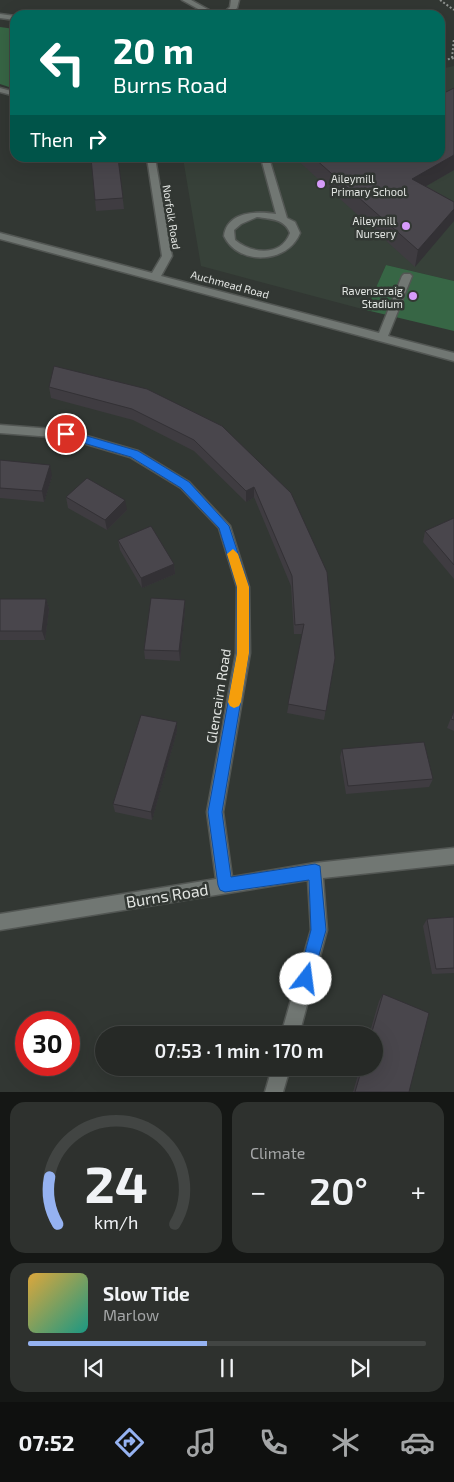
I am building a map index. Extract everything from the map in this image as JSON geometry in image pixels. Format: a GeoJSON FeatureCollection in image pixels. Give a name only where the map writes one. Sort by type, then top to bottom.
{"type":"FeatureCollection","features":[{"type":"Feature","properties":{"kind":"street"},"geometry":{"type":"LineString","coordinates":[[186,0],[205,10]]}},
{"type":"Feature","properties":{"kind":"street","name":"Norfolk Road"},"geometry":{"type":"LineString","coordinates":[[152,162],[167,256],[156,276]]}},
{"type":"Feature","properties":{"kind":"street"},"geometry":{"type":"LineString","coordinates":[[266,162],[282,218],[291,224],[296,231],[296,239],[290,246],[281,251],[255,254],[242,250],[233,244],[229,236],[230,228],[235,222],[245,216],[257,214],[282,218]]}},
{"type":"Feature","properties":{"kind":"street","name":"Auchmead Road"},"geometry":{"type":"LineString","coordinates":[[0,236],[156,276],[454,357]]}},
{"type":"Feature","properties":{"kind":"street"},"geometry":{"type":"LineString","coordinates":[[382,338],[407,276]]}},
{"type":"Feature","properties":{"kind":"street","name":"Glencairn Road"},"geometry":{"type":"LineString","coordinates":[[0,429],[66,434],[134,454],[185,485],[224,526],[243,587],[243,653],[215,812],[225,885]]}},
{"type":"Feature","properties":{"kind":"street","name":"Burns Road"},"geometry":{"type":"LineString","coordinates":[[0,922],[315,871],[454,856]]}},
{"type":"Feature","properties":{"kind":"street"},"geometry":{"type":"LineString","coordinates":[[292,1026],[319,930],[315,871]]}},
{"type":"Feature","properties":{"kind":"street"},"geometry":{"type":"LineString","coordinates":[[274,1092],[279,1076]]}},
{"type":"Feature","properties":{"kind":"path"},"geometry":{"type":"LineString","coordinates":[[440,0],[454,10]]}},
{"type":"Feature","properties":{"kind":"path"},"geometry":{"type":"LineString","coordinates":[[453,58],[452,42],[454,38]]}},
{"type":"Feature","properties":{"kind":"shaded area","name":"Aileymill Primary School"},"geometry":{"type":"Polygon","coordinates":[[[454,66],[454,281],[386,265],[366,310],[201,266],[184,162],[445,162],[445,68],[454,66]]]}},
{"type":"Feature","properties":{"kind":"green space"},"geometry":{"type":"Polygon","coordinates":[[[0,27],[10,28],[10,87],[0,84],[0,27]]]}},
{"type":"Feature","properties":{"kind":"green space","name":"Ravenscraig Stadium"},"geometry":{"type":"Polygon","coordinates":[[[386,265],[454,281],[454,331],[366,310],[386,265]]]}},
{"type":"Feature","properties":{"kind":"building"},"geometry":{"type":"Polygon","coordinates":[[[454,88],[454,155],[445,160],[445,92],[454,88]]]}},
{"type":"Feature","properties":{"kind":"building"},"geometry":{"type":"Polygon","coordinates":[[[91,162],[118,162],[123,198],[95,200],[91,162]]]}},
{"type":"Feature","properties":{"kind":"building"},"geometry":{"type":"Polygon","coordinates":[[[319,162],[442,162],[412,179],[454,202],[454,209],[418,250],[319,162]]]}},
{"type":"Feature","properties":{"kind":"building"},"geometry":{"type":"Polygon","coordinates":[[[54,366],[147,389],[222,426],[291,493],[327,572],[335,658],[326,711],[288,704],[304,624],[295,625],[292,576],[254,487],[246,491],[194,440],[132,409],[49,387],[54,366]]]}},
{"type":"Feature","properties":{"kind":"building"},"geometry":{"type":"Polygon","coordinates":[[[0,460],[50,465],[42,491],[0,488],[0,460]]]}},
{"type":"Feature","properties":{"kind":"building"},"geometry":{"type":"Polygon","coordinates":[[[87,478],[125,500],[105,520],[66,497],[87,478]]]}},
{"type":"Feature","properties":{"kind":"building"},"geometry":{"type":"Polygon","coordinates":[[[454,518],[454,565],[425,531],[454,518]]]}},
{"type":"Feature","properties":{"kind":"building"},"geometry":{"type":"Polygon","coordinates":[[[151,526],[174,564],[141,578],[118,540],[151,526]]]}},
{"type":"Feature","properties":{"kind":"building"},"geometry":{"type":"Polygon","coordinates":[[[151,598],[185,600],[179,651],[144,650],[151,598]]]}},
{"type":"Feature","properties":{"kind":"building"},"geometry":{"type":"Polygon","coordinates":[[[0,599],[46,599],[42,631],[0,631],[0,599]]]}},
{"type":"Feature","properties":{"kind":"building"},"geometry":{"type":"Polygon","coordinates":[[[141,715],[177,722],[151,812],[113,804],[141,715]]]}},
{"type":"Feature","properties":{"kind":"building"},"geometry":{"type":"Polygon","coordinates":[[[424,742],[433,779],[348,786],[342,749],[424,742]]]}},
{"type":"Feature","properties":{"kind":"building"},"geometry":{"type":"Polygon","coordinates":[[[454,917],[454,968],[436,969],[427,919],[454,917]]]}},
{"type":"Feature","properties":{"kind":"building"},"geometry":{"type":"Polygon","coordinates":[[[383,994],[429,1013],[409,1092],[355,1092],[360,1076],[383,1076],[383,1026],[374,1026],[383,994]]]}},
{"type":"Feature","properties":{"kind":"slow traffic"},"geometry":{"type":"LineString","coordinates":[[233,554],[243,587],[243,653],[234,702]]}},
{"type":"Feature","properties":{"kind":"place","name":"Aileymill Primary School"},"geometry":{"type":"Point","coordinates":[321,184]}},
{"type":"Feature","properties":{"kind":"place","name":"Aileymill Nursery"},"geometry":{"type":"Point","coordinates":[406,226]}},
{"type":"Feature","properties":{"kind":"place","name":"Ravenscraig Stadium"},"geometry":{"type":"Point","coordinates":[413,296]}},
{"type":"Feature","properties":{"kind":"route"},"geometry":{"type":"LineString","coordinates":[[66,434],[134,454],[185,485],[224,526],[243,587],[243,653],[215,812],[225,885],[315,871],[319,930],[306,979]]}}]}
